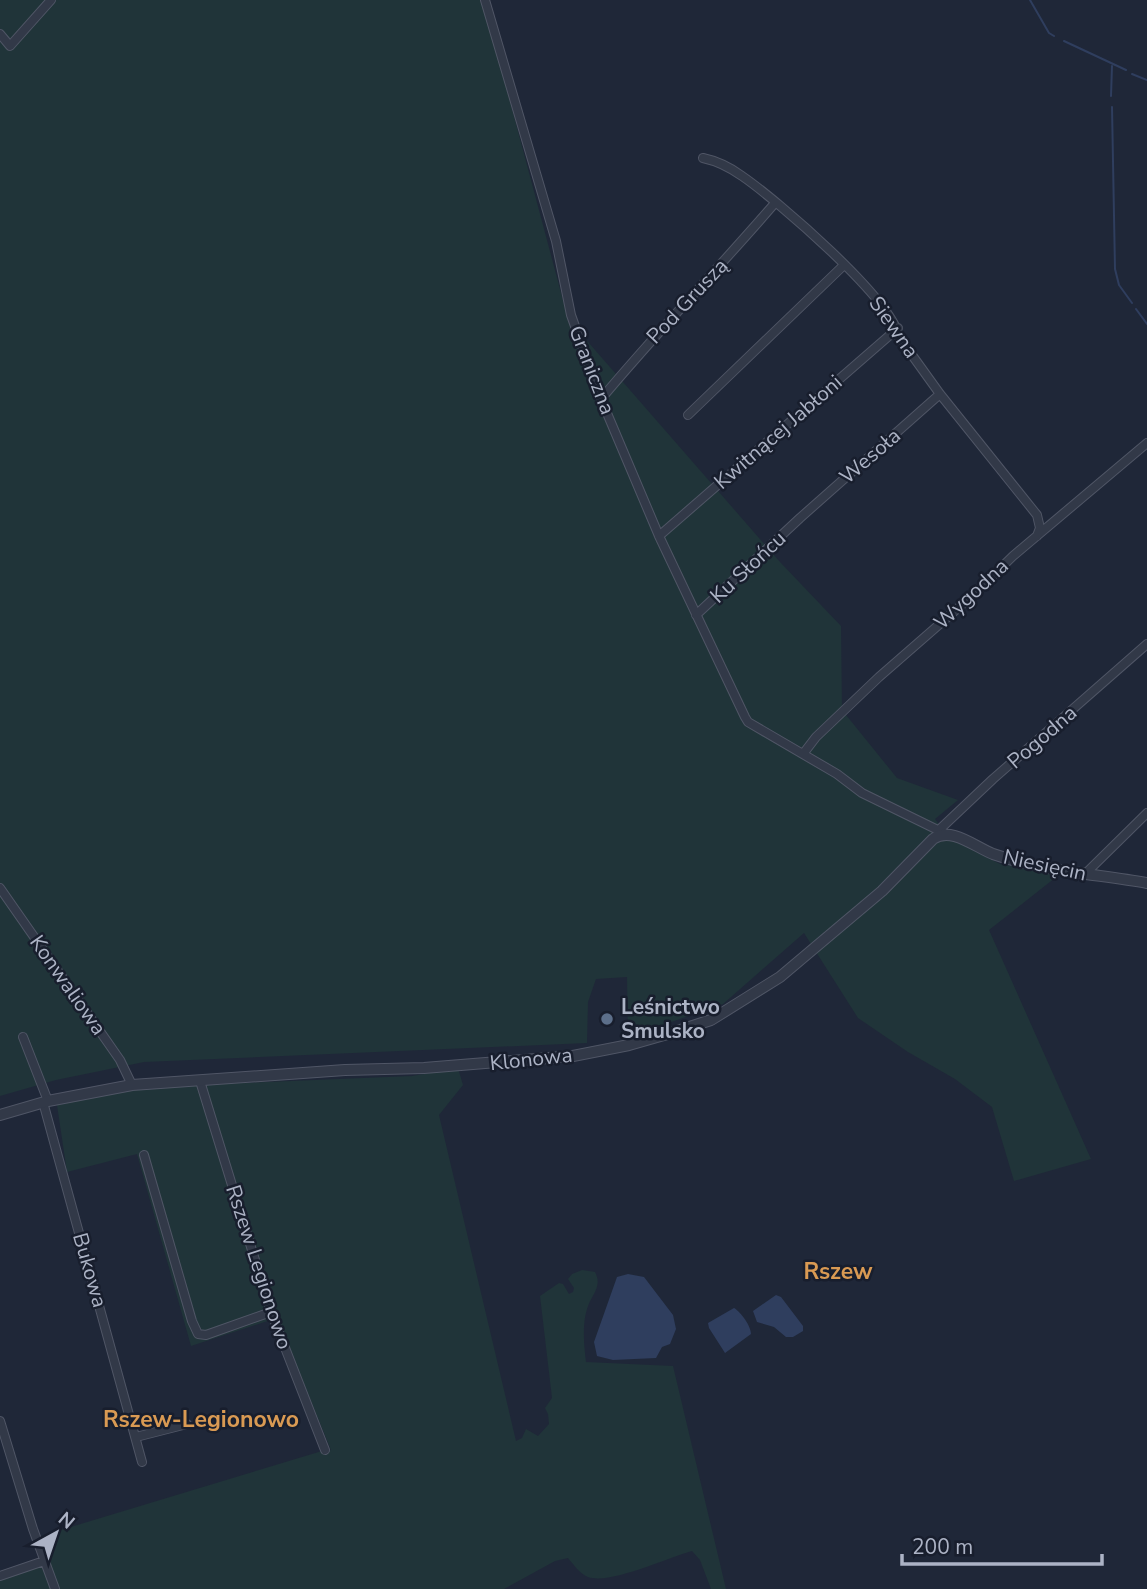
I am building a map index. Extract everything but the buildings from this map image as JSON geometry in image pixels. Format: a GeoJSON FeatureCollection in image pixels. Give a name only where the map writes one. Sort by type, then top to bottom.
{"type":"FeatureCollection","features":[{"type":"Feature","properties":{"kind":"street"},"geometry":{"type":"LineString","coordinates":[[0,34],[10,46],[51,0]]}},
{"type":"Feature","properties":{"kind":"street","name":"Graniczna"},"geometry":{"type":"LineString","coordinates":[[485,0],[556,241],[571,315],[601,399],[659,536],[748,722],[803,754]]}},
{"type":"Feature","properties":{"kind":"street","name":"Siewna"},"geometry":{"type":"LineString","coordinates":[[703,158],[742,176],[810,232],[881,303],[898,328],[899,337],[940,394],[1037,515],[1040,528],[1037,536]]}},
{"type":"Feature","properties":{"kind":"street","name":"Pod Gruszą"},"geometry":{"type":"LineString","coordinates":[[601,399],[645,346],[775,203]]}},
{"type":"Feature","properties":{"kind":"street"},"geometry":{"type":"LineString","coordinates":[[688,415],[844,265]]}},
{"type":"Feature","properties":{"kind":"street","name":"Kwitnącej Jabłoni"},"geometry":{"type":"LineString","coordinates":[[659,536],[898,328]]}},
{"type":"Feature","properties":{"kind":"street","name":"Wesoła"},"geometry":{"type":"LineString","coordinates":[[800,518],[940,394]]}},
{"type":"Feature","properties":{"kind":"street","name":"Wygodna"},"geometry":{"type":"LineString","coordinates":[[803,754],[816,737],[878,677],[1147,443]]}},
{"type":"Feature","properties":{"kind":"street","name":"Ku Słońcu"},"geometry":{"type":"LineString","coordinates":[[696,615],[800,518]]}},
{"type":"Feature","properties":{"kind":"street","name":"Pogodna"},"geometry":{"type":"LineString","coordinates":[[942,832],[993,779],[1147,645]]}},
{"type":"Feature","properties":{"kind":"street"},"geometry":{"type":"LineString","coordinates":[[803,754],[862,793],[942,832]]}},
{"type":"Feature","properties":{"kind":"street"},"geometry":{"type":"LineString","coordinates":[[1085,874],[1147,813]]}},
{"type":"Feature","properties":{"kind":"street","name":"Niesięcin"},"geometry":{"type":"LineString","coordinates":[[942,832],[1007,858],[1147,883]]}},
{"type":"Feature","properties":{"kind":"street","name":"Klonowa"},"geometry":{"type":"LineString","coordinates":[[0,1115],[46,1101],[132,1085],[345,1070],[485,1064],[573,1056],[629,1045],[691,1027],[723,1014],[798,964],[882,891],[942,832]]}},
{"type":"Feature","properties":{"kind":"street","name":"Konwaliowa"},"geometry":{"type":"LineString","coordinates":[[0,888],[120,1060],[132,1085]]}},
{"type":"Feature","properties":{"kind":"street"},"geometry":{"type":"LineString","coordinates":[[23,1037],[46,1101]]}},
{"type":"Feature","properties":{"kind":"street","name":"Rszew Legionowo"},"geometry":{"type":"LineString","coordinates":[[200,1082],[271,1312],[325,1450]]}},
{"type":"Feature","properties":{"kind":"street","name":"Bukowa"},"geometry":{"type":"LineString","coordinates":[[46,1101],[142,1462]]}},
{"type":"Feature","properties":{"kind":"street"},"geometry":{"type":"LineString","coordinates":[[144,1155],[198,1334],[206,1335],[271,1312]]}},
{"type":"Feature","properties":{"kind":"street"},"geometry":{"type":"LineString","coordinates":[[0,1421],[55,1589]]}},
{"type":"Feature","properties":{"kind":"street"},"geometry":{"type":"LineString","coordinates":[[136,1437],[187,1424]]}},
{"type":"Feature","properties":{"kind":"street"},"geometry":{"type":"LineString","coordinates":[[0,1576],[44,1561]]}},
{"type":"Feature","properties":{"kind":"green space"},"geometry":{"type":"Polygon","coordinates":[[[0,0],[483,0],[568,319],[780,562],[841,626],[842,710],[897,778],[958,800],[935,819],[949,838],[1000,864],[1060,874],[989,930],[1091,1159],[1014,1181],[992,1107],[955,1079],[908,1052],[858,1018],[804,933],[723,1004],[628,1037],[627,977],[596,979],[588,1002],[587,1043],[144,1062],[56,1080],[0,1096],[0,0]]]}},
{"type":"Feature","properties":{"kind":"green space"},"geometry":{"type":"Polygon","coordinates":[[[458,1068],[463,1085],[439,1115],[516,1441],[522,1438],[526,1429],[538,1436],[549,1424],[545,1408],[552,1398],[540,1296],[559,1283],[563,1284],[569,1294],[574,1288],[568,1279],[572,1274],[582,1270],[595,1272],[597,1287],[584,1322],[586,1362],[673,1366],[726,1589],[711,1589],[700,1560],[692,1551],[625,1574],[598,1578],[585,1576],[568,1558],[555,1561],[504,1589],[57,1589],[41,1536],[331,1450],[277,1318],[191,1346],[137,1154],[67,1172],[57,1105],[143,1087],[412,1076],[458,1068]]]}},
{"type":"Feature","properties":{"kind":"green space"},"geometry":{"type":"Polygon","coordinates":[[[43,1563],[52,1589],[0,1589],[0,1578],[43,1563]]]}},
{"type":"Feature","properties":{"kind":"water"},"geometry":{"type":"Polygon","coordinates":[[[628,1274],[644,1277],[673,1315],[676,1329],[670,1344],[662,1347],[656,1358],[613,1360],[597,1356],[594,1342],[617,1277],[628,1274]]]}},
{"type":"Feature","properties":{"kind":"water"},"geometry":{"type":"Polygon","coordinates":[[[776,1295],[781,1297],[803,1326],[803,1331],[793,1337],[786,1337],[774,1327],[757,1322],[753,1311],[776,1295]]]}},
{"type":"Feature","properties":{"kind":"water"},"geometry":{"type":"Polygon","coordinates":[[[734,1308],[745,1320],[751,1334],[725,1353],[708,1323],[734,1308]]]}},
{"type":"Feature","properties":{"kind":"waterway"},"geometry":{"type":"LineString","coordinates":[[1030,0],[1049,33],[1054,36]]}},
{"type":"Feature","properties":{"kind":"waterway"},"geometry":{"type":"LineString","coordinates":[[1064,41],[1126,70]]}},
{"type":"Feature","properties":{"kind":"waterway"},"geometry":{"type":"LineString","coordinates":[[1111,96],[1112,66]]}},
{"type":"Feature","properties":{"kind":"waterway"},"geometry":{"type":"LineString","coordinates":[[1132,74],[1147,80]]}},
{"type":"Feature","properties":{"kind":"waterway"},"geometry":{"type":"LineString","coordinates":[[1112,107],[1115,269],[1119,285],[1132,303]]}},
{"type":"Feature","properties":{"kind":"waterway"},"geometry":{"type":"LineString","coordinates":[[1136,309],[1147,324]]}},
{"type":"Feature","properties":{"kind":"place","name":"Leśnictwo Smulsko"},"geometry":{"type":"Point","coordinates":[607,1019]}},
{"type":"Feature","properties":{"kind":"district","name":"Rszew"},"geometry":{"type":"Point","coordinates":[838,1271]}},
{"type":"Feature","properties":{"kind":"district","name":"Rszew-Legionowo"},"geometry":{"type":"Point","coordinates":[201,1419]}}]}
